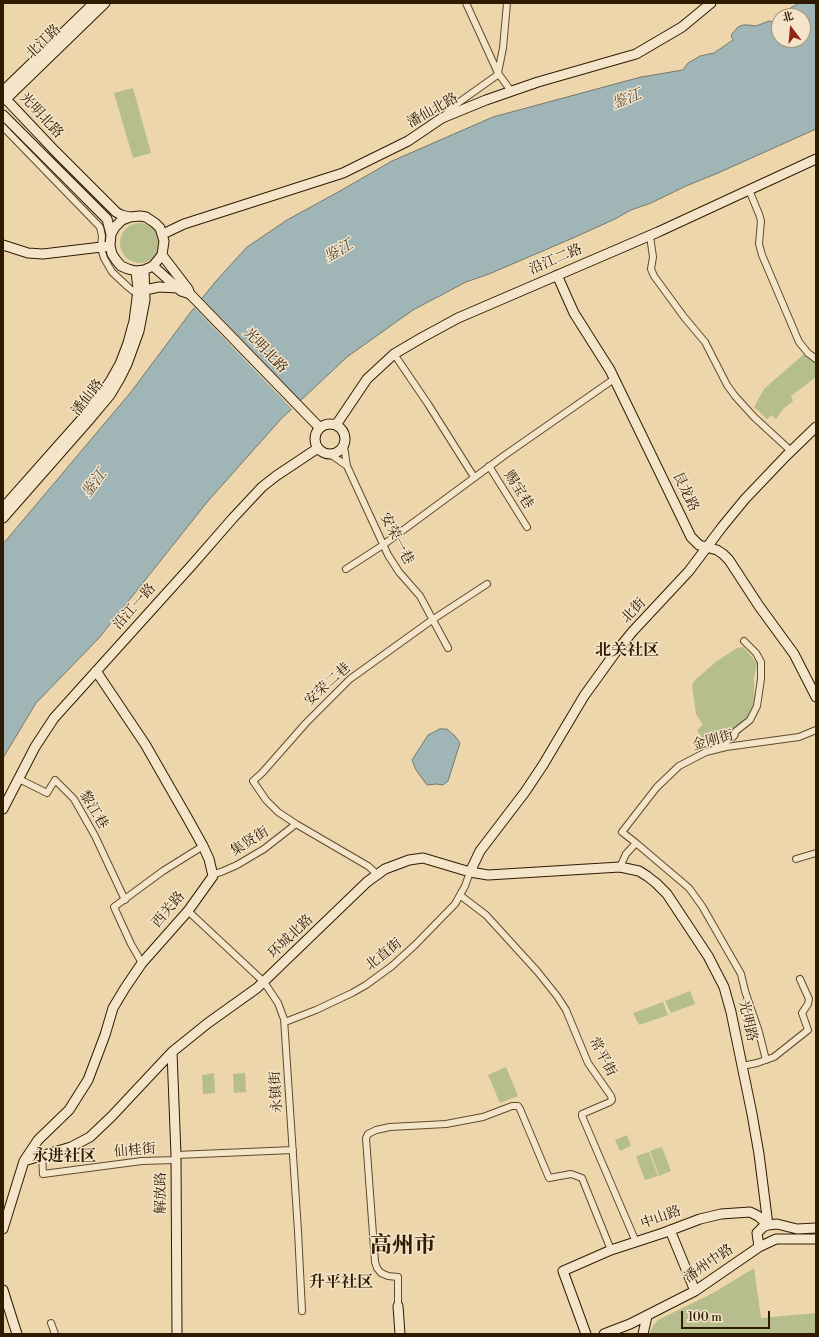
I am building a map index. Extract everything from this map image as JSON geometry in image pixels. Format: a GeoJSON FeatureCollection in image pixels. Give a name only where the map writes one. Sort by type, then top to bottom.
{"type":"FeatureCollection","features":[{"type":"Feature","properties":{"kind":"street","name":"北江路"},"geometry":{"type":"LineString","coordinates":[[4,96],[94,3]]}},
{"type":"Feature","properties":{"kind":"street","name":"北江路"},"geometry":{"type":"LineString","coordinates":[[4,96],[105,3]]}},
{"type":"Feature","properties":{"kind":"street"},"geometry":{"type":"LineString","coordinates":[[466,3],[498,73],[511,91]]}},
{"type":"Feature","properties":{"kind":"street"},"geometry":{"type":"LineString","coordinates":[[442,118],[498,73],[503,48],[507,3]]}},
{"type":"Feature","properties":{"kind":"street","name":"潘仙北路"},"geometry":{"type":"LineString","coordinates":[[163,234],[184,224],[343,173],[408,141],[442,118],[469,106],[511,91],[636,54],[682,27],[711,3]]}},
{"type":"Feature","properties":{"kind":"street","name":"光明北路"},"geometry":{"type":"LineString","coordinates":[[4,96],[55,151],[116,212],[121,215],[130,217],[140,216],[151,220],[160,228],[163,234]]}},
{"type":"Feature","properties":{"kind":"street","name":"光明北路"},"geometry":{"type":"LineString","coordinates":[[3,115],[107,219],[111,234],[106,247],[121,266],[128,269],[144,269],[190,294],[320,428]]}},
{"type":"Feature","properties":{"kind":"street"},"geometry":{"type":"LineString","coordinates":[[3,126],[96,222],[102,231],[106,247],[104,258],[112,272],[128,287],[133,290],[159,287],[178,288]]}},
{"type":"Feature","properties":{"kind":"street","name":"沿江二路"},"geometry":{"type":"LineString","coordinates":[[336,425],[367,379],[394,354],[423,336],[458,318],[650,236],[816,159]]}},
{"type":"Feature","properties":{"kind":"street"},"geometry":{"type":"LineString","coordinates":[[748,190],[761,221],[759,244],[762,255],[799,342],[808,353],[816,359]]}},
{"type":"Feature","properties":{"kind":"street"},"geometry":{"type":"LineString","coordinates":[[111,234],[122,220],[130,217]]}},
{"type":"Feature","properties":{"kind":"street"},"geometry":{"type":"LineString","coordinates":[[144,269],[158,261],[162,255],[164,241],[163,234]]}},
{"type":"Feature","properties":{"kind":"street"},"geometry":{"type":"LineString","coordinates":[[650,236],[653,257],[651,269],[654,276],[684,317],[705,342],[727,385],[735,396],[754,417],[791,451]]}},
{"type":"Feature","properties":{"kind":"street"},"geometry":{"type":"LineString","coordinates":[[3,246],[28,253],[43,254],[106,247]]}},
{"type":"Feature","properties":{"kind":"street","name":"光明北路"},"geometry":{"type":"LineString","coordinates":[[162,255],[188,289],[190,294]]}},
{"type":"Feature","properties":{"kind":"street","name":"潘仙路"},"geometry":{"type":"LineString","coordinates":[[3,518],[90,420],[110,395],[119,380],[127,364],[139,331],[143,312],[142,290],[144,269]]}},
{"type":"Feature","properties":{"kind":"street","name":"艮龙路"},"geometry":{"type":"LineString","coordinates":[[557,275],[571,309],[604,359],[692,538],[699,545],[717,550],[729,560],[759,606],[794,654],[816,697]]}},
{"type":"Feature","properties":{"kind":"street","name":"潘仙路"},"geometry":{"type":"LineString","coordinates":[[3,508],[88,412],[111,380],[120,364],[128,343],[142,290]]}},
{"type":"Feature","properties":{"kind":"street"},"geometry":{"type":"LineString","coordinates":[[394,354],[428,404],[474,477]]}},
{"type":"Feature","properties":{"kind":"street"},"geometry":{"type":"LineString","coordinates":[[346,569],[383,545],[489,466],[614,379]]}},
{"type":"Feature","properties":{"kind":"street"},"geometry":{"type":"LineString","coordinates":[[327,424],[336,425],[340,428],[345,436],[344,446],[347,466],[330,454],[325,453],[318,448],[315,435],[320,428],[327,424]]}},
{"type":"Feature","properties":{"kind":"street","name":"北街"},"geometry":{"type":"LineString","coordinates":[[470,872],[480,851],[525,792],[584,696],[607,663],[633,631],[689,571],[745,499],[816,427]]}},
{"type":"Feature","properties":{"kind":"street"},"geometry":{"type":"LineString","coordinates":[[330,454],[338,452],[344,446]]}},
{"type":"Feature","properties":{"kind":"street","name":"沿江一路"},"geometry":{"type":"LineString","coordinates":[[3,809],[36,746],[50,723],[262,487],[318,448]]}},
{"type":"Feature","properties":{"kind":"street","name":"安荣一巷"},"geometry":{"type":"LineString","coordinates":[[347,466],[383,545],[394,564],[420,596],[448,648]]}},
{"type":"Feature","properties":{"kind":"street","name":"赐宝巷"},"geometry":{"type":"LineString","coordinates":[[489,466],[527,527]]}},
{"type":"Feature","properties":{"kind":"street"},"geometry":{"type":"LineString","coordinates":[[432,620],[487,584]]}},
{"type":"Feature","properties":{"kind":"street","name":"安荣二巷"},"geometry":{"type":"LineString","coordinates":[[253,781],[262,773],[306,723],[350,679],[432,620]]}},
{"type":"Feature","properties":{"kind":"street"},"geometry":{"type":"LineString","coordinates":[[713,750],[717,745],[734,736],[736,731],[750,720],[757,706],[762,679],[761,662],[756,653],[744,640]]}},
{"type":"Feature","properties":{"kind":"street"},"geometry":{"type":"LineString","coordinates":[[96,672],[145,744],[203,846],[213,874]]}},
{"type":"Feature","properties":{"kind":"street","name":"金刚街"},"geometry":{"type":"LineString","coordinates":[[636,843],[622,832],[657,787],[672,771],[689,760],[713,750],[799,737],[816,730]]}},
{"type":"Feature","properties":{"kind":"street","name":"黎江巷"},"geometry":{"type":"LineString","coordinates":[[19,779],[47,793],[55,780],[74,799],[95,836],[125,900]]}},
{"type":"Feature","properties":{"kind":"street","name":"集贤街"},"geometry":{"type":"LineString","coordinates":[[253,781],[266,800],[274,808],[296,824],[368,866],[377,874]]}},
{"type":"Feature","properties":{"kind":"street","name":"集贤街"},"geometry":{"type":"LineString","coordinates":[[213,874],[237,865],[264,849],[296,824]]}},
{"type":"Feature","properties":{"kind":"street"},"geometry":{"type":"LineString","coordinates":[[620,866],[626,854],[636,843],[689,888],[702,906],[742,976],[745,991],[759,1032],[766,1060]]}},
{"type":"Feature","properties":{"kind":"street"},"geometry":{"type":"LineString","coordinates":[[142,963],[113,908],[114,906],[125,900],[163,871],[203,846]]}},
{"type":"Feature","properties":{"kind":"street"},"geometry":{"type":"LineString","coordinates":[[796,859],[816,854]]}},
{"type":"Feature","properties":{"kind":"street","name":"环城北路"},"geometry":{"type":"LineString","coordinates":[[24,1161],[71,1147],[90,1137],[99,1130],[172,1052],[208,1023],[251,993],[377,874],[396,864],[423,858],[470,872],[495,876],[620,866]]}},
{"type":"Feature","properties":{"kind":"street","name":"光明路"},"geometry":{"type":"LineString","coordinates":[[620,866],[639,871],[656,883],[667,894],[682,914],[719,977],[728,999],[742,1066],[759,1154],[768,1225]]}},
{"type":"Feature","properties":{"kind":"street","name":"北直街"},"geometry":{"type":"LineString","coordinates":[[285,1022],[316,1010],[352,993],[379,976],[407,953],[461,896],[470,872]]}},
{"type":"Feature","properties":{"kind":"street","name":"西关路"},"geometry":{"type":"LineString","coordinates":[[3,1229],[24,1161],[38,1140],[69,1110],[88,1080],[105,1035],[113,1008],[142,963],[188,911],[212,879],[213,874]]}},
{"type":"Feature","properties":{"kind":"street","name":"常平街"},"geometry":{"type":"LineString","coordinates":[[461,896],[486,915],[537,971],[557,996],[567,1012],[588,1063],[612,1097],[610,1102],[582,1114],[582,1116],[636,1242]]}},
{"type":"Feature","properties":{"kind":"street","name":"永镇街"},"geometry":{"type":"LineString","coordinates":[[188,911],[264,982],[278,1003],[285,1022],[302,1311]]}},
{"type":"Feature","properties":{"kind":"street"},"geometry":{"type":"LineString","coordinates":[[742,1066],[766,1060],[778,1055],[808,1030],[802,1013],[808,1004],[809,999],[800,979]]}},
{"type":"Feature","properties":{"kind":"street","name":"解放路"},"geometry":{"type":"LineString","coordinates":[[172,1052],[176,1158],[177,1334]]}},
{"type":"Feature","properties":{"kind":"street"},"geometry":{"type":"LineString","coordinates":[[400,1334],[398,1278],[381,1273],[377,1268],[375,1257],[366,1138],[371,1132],[382,1128],[446,1124],[482,1117],[512,1106],[518,1106],[548,1177],[552,1178],[571,1174],[582,1178],[611,1250]]}},
{"type":"Feature","properties":{"kind":"street","name":"仙桂街"},"geometry":{"type":"LineString","coordinates":[[42,1156],[43,1174],[142,1161],[293,1150]]}},
{"type":"Feature","properties":{"kind":"street","name":"中山路"},"geometry":{"type":"LineString","coordinates":[[586,1334],[563,1271],[611,1250],[707,1217],[721,1214],[750,1212],[758,1216],[768,1225]]}},
{"type":"Feature","properties":{"kind":"street"},"geometry":{"type":"LineString","coordinates":[[816,1228],[797,1229],[777,1224],[763,1227],[757,1233],[759,1247],[776,1239],[816,1239]]}},
{"type":"Feature","properties":{"kind":"street"},"geometry":{"type":"LineString","coordinates":[[670,1230],[695,1291]]}},
{"type":"Feature","properties":{"kind":"street","name":"潘州中路"},"geometry":{"type":"LineString","coordinates":[[604,1334],[647,1316],[695,1291],[759,1247]]}},
{"type":"Feature","properties":{"kind":"street"},"geometry":{"type":"LineString","coordinates":[[3,1290],[17,1334]]}},
{"type":"Feature","properties":{"kind":"street"},"geometry":{"type":"LineString","coordinates":[[643,1334],[647,1316]]}},
{"type":"Feature","properties":{"kind":"street"},"geometry":{"type":"LineString","coordinates":[[51,1323],[55,1334]]}},
{"type":"Feature","properties":{"kind":"green space"},"geometry":{"type":"Polygon","coordinates":[[[133,88],[151,153],[133,158],[114,93],[133,88]]]}},
{"type":"Feature","properties":{"kind":"green space"},"geometry":{"type":"Polygon","coordinates":[[[144,223],[151,226],[157,232],[160,243],[159,251],[151,260],[144,263],[136,263],[129,260],[121,251],[120,239],[123,232],[132,224],[144,223]]]}},
{"type":"Feature","properties":{"kind":"green space"},"geometry":{"type":"Polygon","coordinates":[[[804,354],[816,363],[816,377],[791,396],[793,401],[783,409],[776,419],[772,415],[767,419],[754,407],[764,389],[804,354]]]}},
{"type":"Feature","properties":{"kind":"green space"},"geometry":{"type":"Polygon","coordinates":[[[743,647],[757,663],[754,679],[754,701],[752,708],[749,714],[728,739],[713,742],[710,741],[708,743],[705,742],[697,730],[703,725],[696,714],[692,685],[695,680],[717,661],[737,648],[743,647]]]}},
{"type":"Feature","properties":{"kind":"green space"},"geometry":{"type":"Polygon","coordinates":[[[690,991],[695,1004],[671,1013],[665,1001],[690,991]]]}},
{"type":"Feature","properties":{"kind":"green space"},"geometry":{"type":"Polygon","coordinates":[[[663,1002],[668,1015],[639,1025],[633,1013],[663,1002]]]}},
{"type":"Feature","properties":{"kind":"green space"},"geometry":{"type":"Polygon","coordinates":[[[506,1067],[518,1096],[500,1103],[488,1075],[506,1067]]]}},
{"type":"Feature","properties":{"kind":"green space"},"geometry":{"type":"Polygon","coordinates":[[[214,1073],[215,1093],[203,1094],[202,1075],[214,1073]]]}},
{"type":"Feature","properties":{"kind":"green space"},"geometry":{"type":"Polygon","coordinates":[[[245,1073],[246,1092],[234,1093],[233,1074],[245,1073]]]}},
{"type":"Feature","properties":{"kind":"green space"},"geometry":{"type":"Polygon","coordinates":[[[627,1135],[631,1146],[620,1151],[615,1140],[627,1135]]]}},
{"type":"Feature","properties":{"kind":"green space"},"geometry":{"type":"Polygon","coordinates":[[[662,1147],[671,1171],[659,1176],[650,1151],[662,1147]]]}},
{"type":"Feature","properties":{"kind":"green space"},"geometry":{"type":"Polygon","coordinates":[[[649,1152],[658,1176],[645,1180],[636,1156],[649,1152]]]}},
{"type":"Feature","properties":{"kind":"green space"},"geometry":{"type":"Polygon","coordinates":[[[754,1268],[761,1318],[816,1313],[816,1334],[651,1334],[650,1332],[653,1326],[658,1320],[715,1292],[754,1268]]]}},
{"type":"Feature","properties":{"kind":"water","name":"鉴江"},"geometry":{"type":"Polygon","coordinates":[[[799,3],[816,3],[816,129],[651,203],[631,210],[573,238],[489,274],[466,282],[413,310],[347,357],[281,419],[208,501],[99,638],[36,703],[3,758],[3,544],[131,392],[190,313],[216,281],[247,247],[287,220],[392,161],[493,117],[641,77],[683,70],[688,63],[700,56],[714,53],[733,40],[731,35],[738,27],[743,25],[756,26],[771,21],[771,48],[811,48],[811,8],[791,8],[799,3]]]}},
{"type":"Feature","properties":{"kind":"water"},"geometry":{"type":"Polygon","coordinates":[[[440,729],[447,729],[460,743],[448,781],[443,785],[427,785],[416,770],[412,760],[428,735],[440,729]]]}},
{"type":"Feature","properties":{"kind":"pier"},"geometry":{"type":"Polygon","coordinates":[[[201,297],[302,402],[293,410],[193,306],[201,297]]]}},
{"type":"Feature","properties":{"kind":"district","name":"北关社区"},"geometry":{"type":"Point","coordinates":[627,651]}},
{"type":"Feature","properties":{"kind":"district","name":"永进社区"},"geometry":{"type":"Point","coordinates":[64,1157]}},
{"type":"Feature","properties":{"kind":"district","name":"高州市"},"geometry":{"type":"Point","coordinates":[403,1247]}},
{"type":"Feature","properties":{"kind":"district","name":"升平社区"},"geometry":{"type":"Point","coordinates":[341,1283]}}]}
